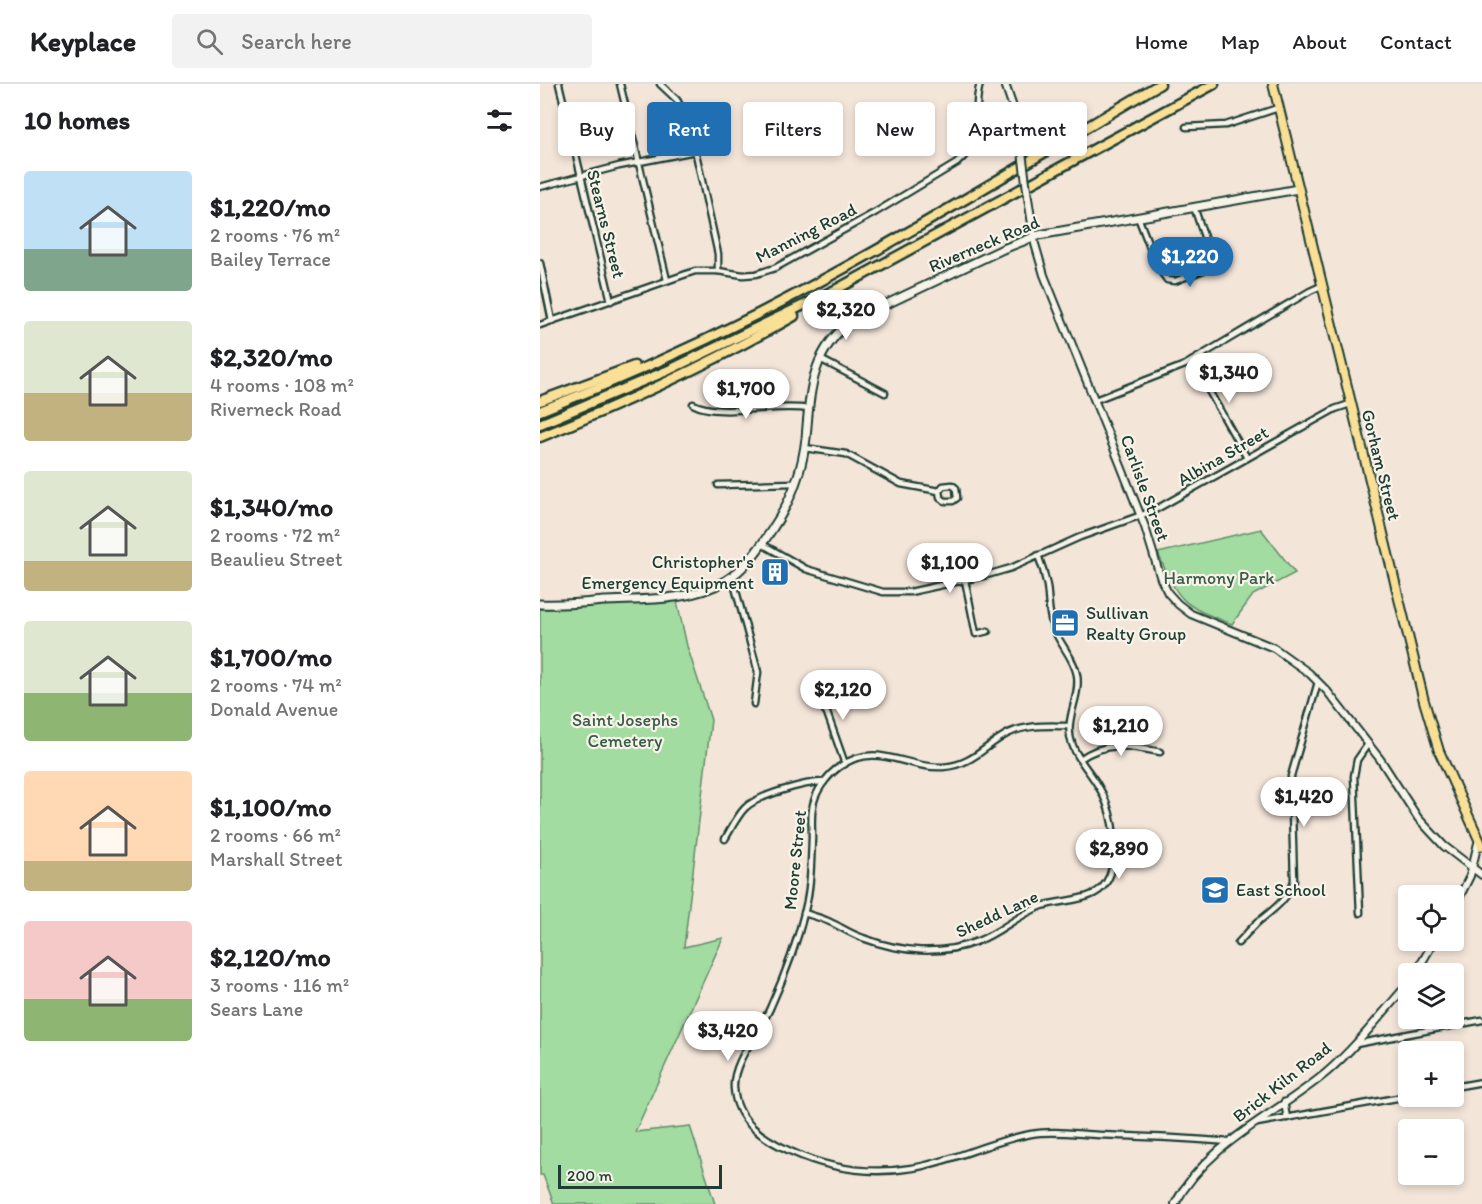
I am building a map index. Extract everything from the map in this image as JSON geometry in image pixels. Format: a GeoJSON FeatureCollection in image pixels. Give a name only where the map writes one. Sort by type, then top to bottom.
{"type":"FeatureCollection","features":[{"type":"Feature","properties":{"kind":"highway"},"geometry":{"type":"LineString","coordinates":[[540,411],[615,381],[785,300],[889,243],[1160,84]]}},
{"type":"Feature","properties":{"kind":"highway"},"geometry":{"type":"LineString","coordinates":[[540,437],[633,398],[719,358],[874,270],[1214,84]]}},
{"type":"Feature","properties":{"kind":"highway"},"geometry":{"type":"LineString","coordinates":[[540,424],[678,366],[874,270]]}},
{"type":"Feature","properties":{"kind":"highway"},"geometry":{"type":"LineString","coordinates":[[540,401],[699,342]]}},
{"type":"Feature","properties":{"kind":"main road","name":"Gorham Street"},"geometry":{"type":"LineString","coordinates":[[1273,84],[1350,404],[1436,741],[1480,843]]}},
{"type":"Feature","properties":{"kind":"main road","name":"Riverneck Road"},"geometry":{"type":"LineString","coordinates":[[540,604],[675,596],[708,589],[732,576],[747,563],[788,506],[805,448],[811,385],[820,358],[832,338],[853,320],[1003,249],[1054,231],[1298,189]]}},
{"type":"Feature","properties":{"kind":"street","name":"Stearns Street"},"geometry":{"type":"LineString","coordinates":[[559,84],[611,301]]}},
{"type":"Feature","properties":{"kind":"street"},"geometry":{"type":"LineString","coordinates":[[620,84],[667,280]]}},
{"type":"Feature","properties":{"kind":"street"},"geometry":{"type":"LineString","coordinates":[[660,84],[678,102]]}},
{"type":"Feature","properties":{"kind":"street","name":"Manning Road"},"geometry":{"type":"LineString","coordinates":[[540,325],[695,271],[718,271],[743,275],[756,274],[775,268],[876,212],[957,163],[966,155],[976,136],[980,84]]}},
{"type":"Feature","properties":{"kind":"street","name":"Carlisle Street"},"geometry":{"type":"LineString","coordinates":[[1005,84],[1016,116],[1034,237],[1048,284],[1095,400],[1168,593],[1178,604],[1198,617],[1274,648],[1300,664],[1318,681],[1368,744],[1418,818],[1443,846],[1482,875]]}},
{"type":"Feature","properties":{"kind":"street"},"geometry":{"type":"LineString","coordinates":[[1186,127],[1226,125],[1278,108]]}},
{"type":"Feature","properties":{"kind":"street"},"geometry":{"type":"LineString","coordinates":[[540,187],[667,156]]}},
{"type":"Feature","properties":{"kind":"street"},"geometry":{"type":"LineString","coordinates":[[696,156],[718,254],[718,271]]}},
{"type":"Feature","properties":{"kind":"street"},"geometry":{"type":"LineString","coordinates":[[1138,217],[1159,270],[1167,280],[1175,281],[1214,266],[1194,207]]}},
{"type":"Feature","properties":{"kind":"street"},"geometry":{"type":"LineString","coordinates":[[540,263],[552,321]]}},
{"type":"Feature","properties":{"kind":"street"},"geometry":{"type":"LineString","coordinates":[[1095,400],[1192,362],[1321,286]]}},
{"type":"Feature","properties":{"kind":"street"},"geometry":{"type":"LineString","coordinates":[[820,358],[885,393]]}},
{"type":"Feature","properties":{"kind":"street"},"geometry":{"type":"LineString","coordinates":[[1192,362],[1247,458]]}},
{"type":"Feature","properties":{"kind":"street"},"geometry":{"type":"LineString","coordinates":[[693,404],[712,409],[787,406],[808,409]]}},
{"type":"Feature","properties":{"kind":"street","name":"Albina Street"},"geometry":{"type":"LineString","coordinates":[[762,544],[806,569],[876,591],[903,593],[1000,572],[1099,529],[1153,511],[1335,409],[1350,404]]}},
{"type":"Feature","properties":{"kind":"street"},"geometry":{"type":"LineString","coordinates":[[805,448],[846,454],[901,484],[939,491]]}},
{"type":"Feature","properties":{"kind":"street"},"geometry":{"type":"LineString","coordinates":[[718,485],[796,483]]}},
{"type":"Feature","properties":{"kind":"street"},"geometry":{"type":"LineString","coordinates":[[944,485],[952,485],[956,488],[957,498],[950,502],[945,501],[940,497],[939,491],[944,485]]}},
{"type":"Feature","properties":{"kind":"street"},"geometry":{"type":"LineString","coordinates":[[1038,555],[1047,585],[1049,615],[1053,628],[1071,659],[1077,675],[1068,726]]}},
{"type":"Feature","properties":{"kind":"street"},"geometry":{"type":"LineString","coordinates":[[732,576],[758,672],[754,704]]}},
{"type":"Feature","properties":{"kind":"street"},"geometry":{"type":"LineString","coordinates":[[965,580],[976,634],[988,632]]}},
{"type":"Feature","properties":{"kind":"street"},"geometry":{"type":"LineString","coordinates":[[1238,943],[1257,923],[1279,906],[1289,894],[1294,882],[1291,776],[1318,681]]}},
{"type":"Feature","properties":{"kind":"street"},"geometry":{"type":"LineString","coordinates":[[812,693],[827,713],[845,764]]}},
{"type":"Feature","properties":{"kind":"street","name":"Moore Street"},"geometry":{"type":"LineString","coordinates":[[1068,726],[1036,726],[1019,729],[1005,734],[975,757],[958,764],[922,765],[879,754],[859,758],[839,767],[824,782],[815,798],[811,816],[811,870],[804,913],[786,972],[770,1010],[739,1061],[733,1085],[737,1106],[745,1121],[761,1135],[789,1151],[842,1169],[878,1172],[919,1167],[1032,1134],[1068,1133],[1229,1142]]}},
{"type":"Feature","properties":{"kind":"street","name":"Shedd Lane"},"geometry":{"type":"LineString","coordinates":[[804,913],[829,921],[861,938],[891,947],[917,951],[941,950],[981,940],[1019,916],[1042,906],[1089,897],[1102,887],[1112,870],[1113,830],[1099,787],[1072,746],[1068,726]]}},
{"type":"Feature","properties":{"kind":"street"},"geometry":{"type":"LineString","coordinates":[[1360,913],[1354,776],[1357,760],[1368,744]]}},
{"type":"Feature","properties":{"kind":"street"},"geometry":{"type":"LineString","coordinates":[[1080,759],[1092,751],[1112,746],[1131,746],[1160,752]]}},
{"type":"Feature","properties":{"kind":"street"},"geometry":{"type":"LineString","coordinates":[[725,839],[746,808],[756,800],[792,787],[824,782]]}},
{"type":"Feature","properties":{"kind":"street"},"geometry":{"type":"LineString","coordinates":[[1464,889],[1480,843]]}},
{"type":"Feature","properties":{"kind":"street","name":"Brick Kiln Road"},"geometry":{"type":"LineString","coordinates":[[1174,1204],[1183,1188],[1229,1142],[1326,1072],[1398,995]]}},
{"type":"Feature","properties":{"kind":"street"},"geometry":{"type":"LineString","coordinates":[[1354,1044],[1482,1020]]}},
{"type":"Feature","properties":{"kind":"street"},"geometry":{"type":"LineString","coordinates":[[1464,1085],[1482,1082]]}},
{"type":"Feature","properties":{"kind":"street"},"geometry":{"type":"LineString","coordinates":[[1254,1123],[1398,1098]]}},
{"type":"Feature","properties":{"kind":"street"},"geometry":{"type":"LineString","coordinates":[[1284,1102],[1287,1118]]}},
{"type":"Feature","properties":{"kind":"green space","name":"Harmony Park"},"geometry":{"type":"Polygon","coordinates":[[[1261,529],[1295,573],[1253,595],[1232,624],[1202,612],[1184,600],[1171,583],[1158,553],[1261,529]]]}},
{"type":"Feature","properties":{"kind":"green space","name":"Saint Josephs Cemetery"},"geometry":{"type":"Polygon","coordinates":[[[677,601],[687,646],[711,720],[684,947],[723,938],[635,1132],[690,1126],[715,1204],[554,1204],[543,1175],[540,1175],[540,609],[677,601]]]}},
{"type":"Feature","properties":{"kind":"place","name":"Christopher's Emergency Equipment"},"geometry":{"type":"Point","coordinates":[775,572]}},
{"type":"Feature","properties":{"kind":"place","name":"Sullivan Realty Group"},"geometry":{"type":"Point","coordinates":[1065,623]}},
{"type":"Feature","properties":{"kind":"place","name":"East School"},"geometry":{"type":"Point","coordinates":[1215,890]}}]}
